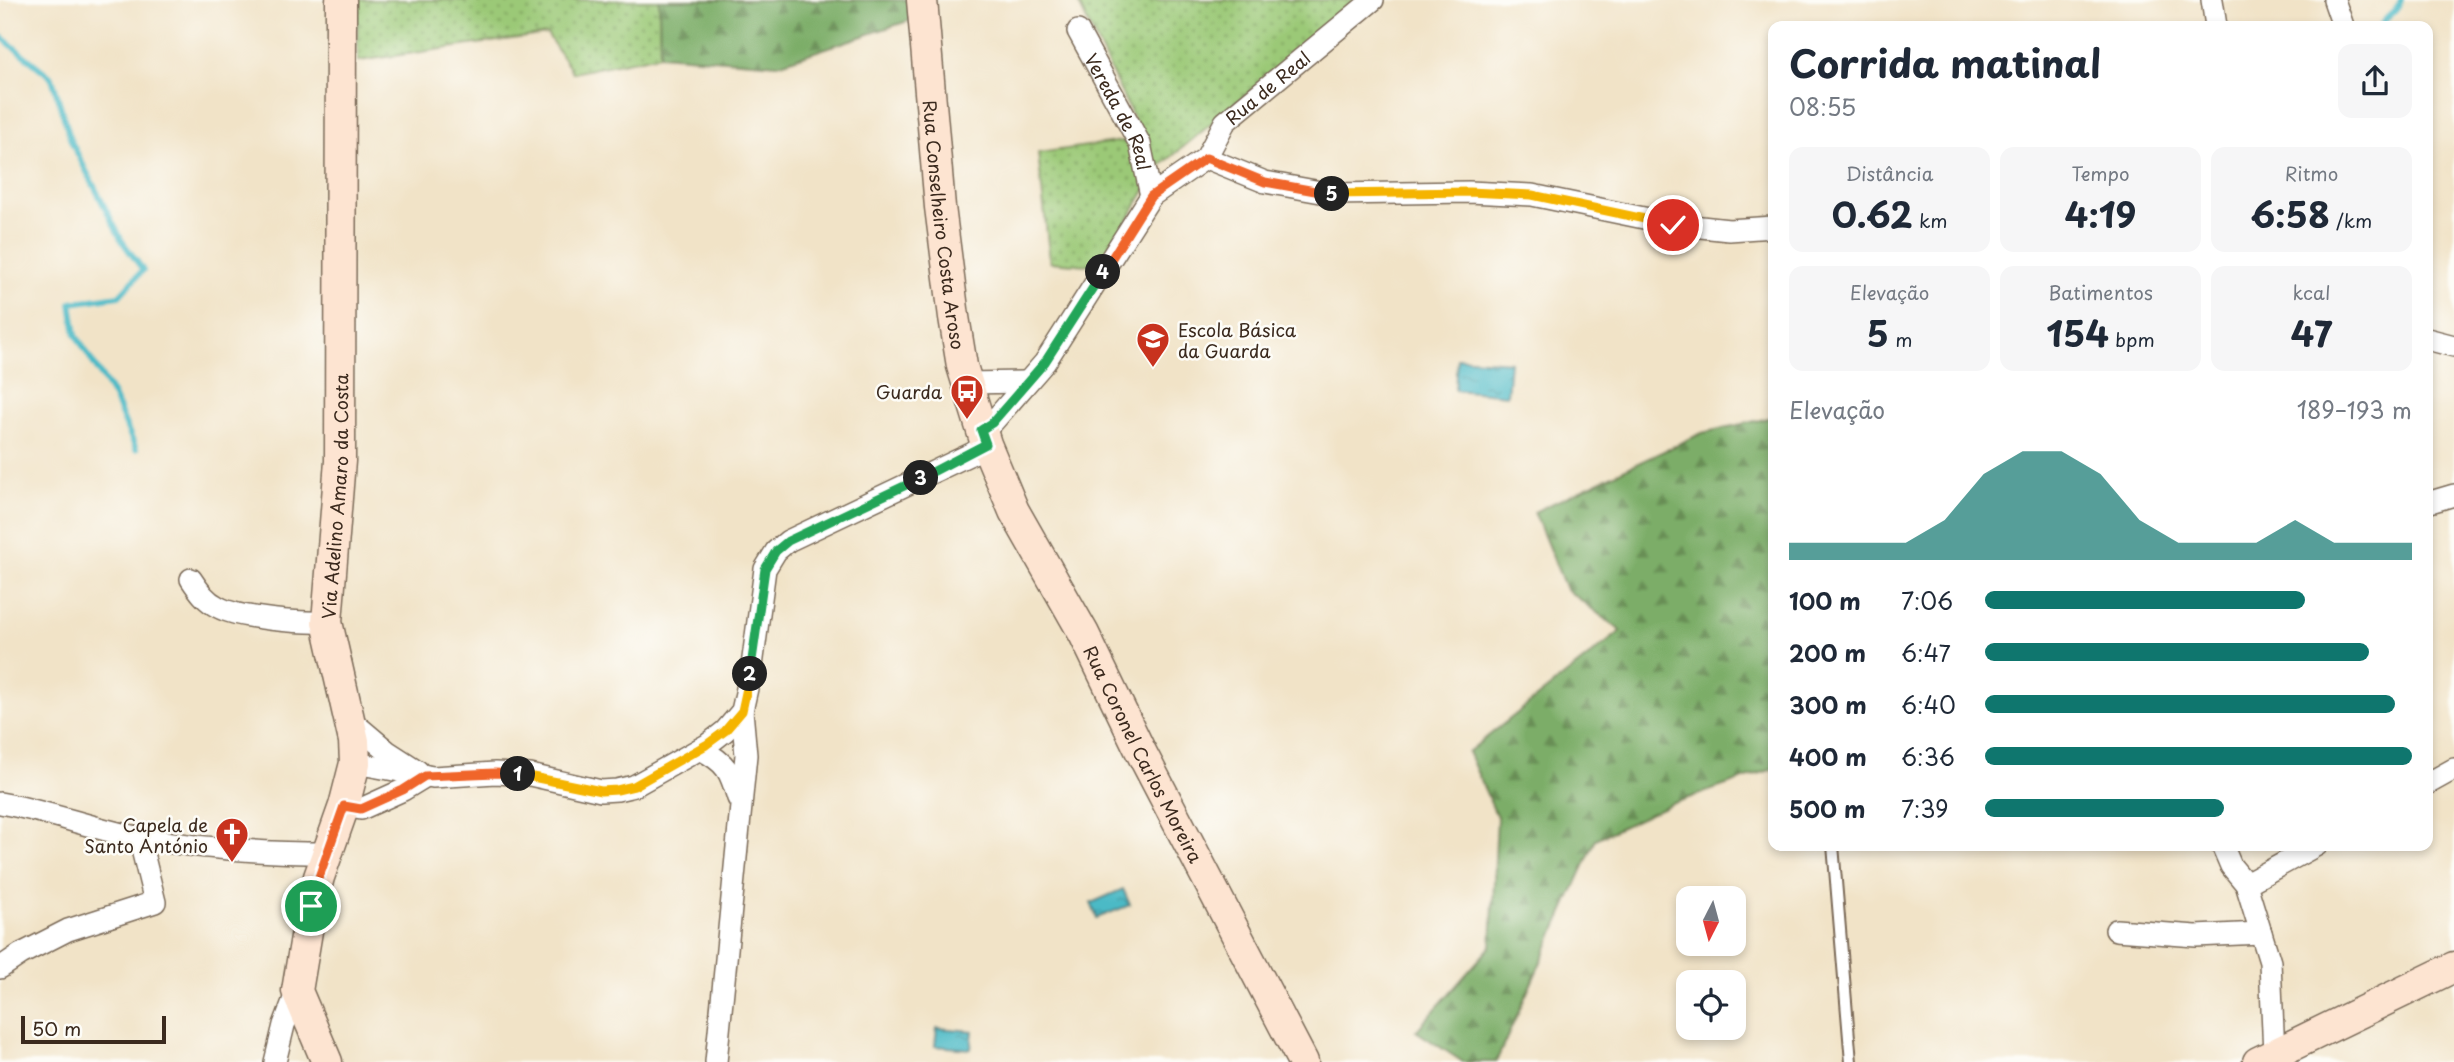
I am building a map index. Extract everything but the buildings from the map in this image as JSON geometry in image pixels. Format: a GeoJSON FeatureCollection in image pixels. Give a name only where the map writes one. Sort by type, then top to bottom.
{"type":"FeatureCollection","features":[{"type":"Feature","properties":{"kind":"main road","name":"Via Adelino Amaro da Costa"},"geometry":{"type":"LineString","coordinates":[[297,991],[311,906],[344,806],[355,763],[354,741],[327,622],[340,461],[341,0]]}},
{"type":"Feature","properties":{"kind":"main road","name":"Rua Conselheiro Costa Aroso"},"geometry":{"type":"LineString","coordinates":[[922,0],[942,220],[954,317],[966,383],[983,437]]}},
{"type":"Feature","properties":{"kind":"main road","name":"Rua Coronel Carlos Moreira"},"geometry":{"type":"LineString","coordinates":[[983,437],[1014,511],[1084,634],[1140,750],[1303,1062]]}},
{"type":"Feature","properties":{"kind":"main road"},"geometry":{"type":"LineString","coordinates":[[2266,1058],[2454,967]]}},
{"type":"Feature","properties":{"kind":"main road"},"geometry":{"type":"LineString","coordinates":[[297,991],[327,1062]]}},
{"type":"Feature","properties":{"kind":"street","name":"Rua de Real"},"geometry":{"type":"LineString","coordinates":[[742,711],[752,666],[765,569],[776,551],[788,541],[973,453],[992,423],[1045,362],[1151,196],[1206,158],[1226,122],[1373,0]]}},
{"type":"Feature","properties":{"kind":"street"},"geometry":{"type":"LineString","coordinates":[[2213,0],[2215,21]]}},
{"type":"Feature","properties":{"kind":"street"},"geometry":{"type":"LineString","coordinates":[[2334,0],[2341,21]]}},
{"type":"Feature","properties":{"kind":"street","name":"Vereda de Real"},"geometry":{"type":"LineString","coordinates":[[1078,31],[1140,144],[1151,196]]}},
{"type":"Feature","properties":{"kind":"street"},"geometry":{"type":"LineString","coordinates":[[1206,158],[1265,182],[1332,194],[1469,192],[1532,195],[1673,225],[1728,230],[1768,228]]}},
{"type":"Feature","properties":{"kind":"street"},"geometry":{"type":"LineString","coordinates":[[2433,341],[2454,346]]}},
{"type":"Feature","properties":{"kind":"street"},"geometry":{"type":"LineString","coordinates":[[966,383],[1025,382]]}},
{"type":"Feature","properties":{"kind":"street"},"geometry":{"type":"LineString","coordinates":[[2433,501],[2454,495]]}},
{"type":"Feature","properties":{"kind":"street"},"geometry":{"type":"LineString","coordinates":[[191,579],[202,596],[219,608],[297,623],[327,622]]}},
{"type":"Feature","properties":{"kind":"street"},"geometry":{"type":"LineString","coordinates":[[355,763],[425,776],[495,773],[530,775],[601,791],[617,790],[634,786],[700,749],[725,731],[742,711]]}},
{"type":"Feature","properties":{"kind":"street"},"geometry":{"type":"LineString","coordinates":[[716,1062],[747,755],[742,711]]}},
{"type":"Feature","properties":{"kind":"street"},"geometry":{"type":"LineString","coordinates":[[348,718],[387,751],[425,776]]}},
{"type":"Feature","properties":{"kind":"street"},"geometry":{"type":"LineString","coordinates":[[700,749],[719,758],[730,771],[741,807]]}},
{"type":"Feature","properties":{"kind":"street"},"geometry":{"type":"LineString","coordinates":[[2433,781],[2454,769]]}},
{"type":"Feature","properties":{"kind":"street"},"geometry":{"type":"LineString","coordinates":[[344,806],[361,809],[403,790],[425,776]]}},
{"type":"Feature","properties":{"kind":"street"},"geometry":{"type":"LineString","coordinates":[[0,803],[40,810],[139,837],[257,852],[328,853]]}},
{"type":"Feature","properties":{"kind":"street"},"geometry":{"type":"LineString","coordinates":[[0,968],[68,930],[155,902],[139,837]]}},
{"type":"Feature","properties":{"kind":"street"},"geometry":{"type":"LineString","coordinates":[[2225,851],[2231,866],[2246,884],[2270,962],[2266,1058]]}},
{"type":"Feature","properties":{"kind":"street"},"geometry":{"type":"LineString","coordinates":[[2246,884],[2306,851]]}},
{"type":"Feature","properties":{"kind":"street"},"geometry":{"type":"LineString","coordinates":[[2116,930],[2196,936],[2261,933]]}},
{"type":"Feature","properties":{"kind":"street"},"geometry":{"type":"LineString","coordinates":[[275,1062],[297,991]]}},
{"type":"Feature","properties":{"kind":"lane"},"geometry":{"type":"LineString","coordinates":[[1833,851],[1851,1062]]}},
{"type":"Feature","properties":{"kind":"green space"},"geometry":{"type":"Polygon","coordinates":[[[357,0],[659,0],[660,55],[573,73],[547,34],[358,61],[357,0]]]}},
{"type":"Feature","properties":{"kind":"green space"},"geometry":{"type":"Polygon","coordinates":[[[659,0],[910,0],[911,20],[778,64],[660,55],[659,0]]]}},
{"type":"Feature","properties":{"kind":"green space"},"geometry":{"type":"Polygon","coordinates":[[[1077,0],[1360,0],[1158,168],[1101,266],[1050,262],[1038,153],[1143,138],[1077,0]]]}},
{"type":"Feature","properties":{"kind":"green space"},"geometry":{"type":"Polygon","coordinates":[[[1768,418],[1768,771],[1671,804],[1596,839],[1496,1062],[1463,1062],[1416,1031],[1491,946],[1497,817],[1468,752],[1621,631],[1566,589],[1534,512],[1702,433],[1768,418]]]}},
{"type":"Feature","properties":{"kind":"water"},"geometry":{"type":"Polygon","coordinates":[[[1457,358],[1510,362],[1507,395],[1455,390],[1457,358]]]}},
{"type":"Feature","properties":{"kind":"water"},"geometry":{"type":"Polygon","coordinates":[[[1123,889],[1130,905],[1097,918],[1091,903],[1123,889]]]}},
{"type":"Feature","properties":{"kind":"water"},"geometry":{"type":"Polygon","coordinates":[[[937,1028],[973,1031],[971,1049],[935,1046],[937,1028]]]}},
{"type":"Feature","properties":{"kind":"waterway"},"geometry":{"type":"LineString","coordinates":[[2385,21],[2397,9],[2401,0]]}},
{"type":"Feature","properties":{"kind":"waterway"},"geometry":{"type":"LineString","coordinates":[[0,36],[52,78],[71,141],[122,241],[143,270],[119,296],[71,303],[76,335],[113,395],[136,449]]}},
{"type":"Feature","properties":{"kind":"place","name":"Escola Básica da Guarda"},"geometry":{"type":"Point","coordinates":[1153,369]}},
{"type":"Feature","properties":{"kind":"place","name":"Guarda"},"geometry":{"type":"Point","coordinates":[967,421]}},
{"type":"Feature","properties":{"kind":"place","name":"Capela de Santo António"},"geometry":{"type":"Point","coordinates":[232,864]}},
{"type":"Feature","properties":{"kind":"route"},"geometry":{"type":"LineString","coordinates":[[311,906],[344,806],[361,809],[375,804],[425,776],[495,773],[530,775],[601,791],[617,790],[634,786],[706,745],[725,731],[742,711],[752,666],[765,569],[776,551],[788,541],[973,453],[986,444],[981,430],[992,423],[1045,362],[1151,196],[1206,158],[1265,182],[1332,194],[1469,192],[1532,195],[1673,225]]}}]}
